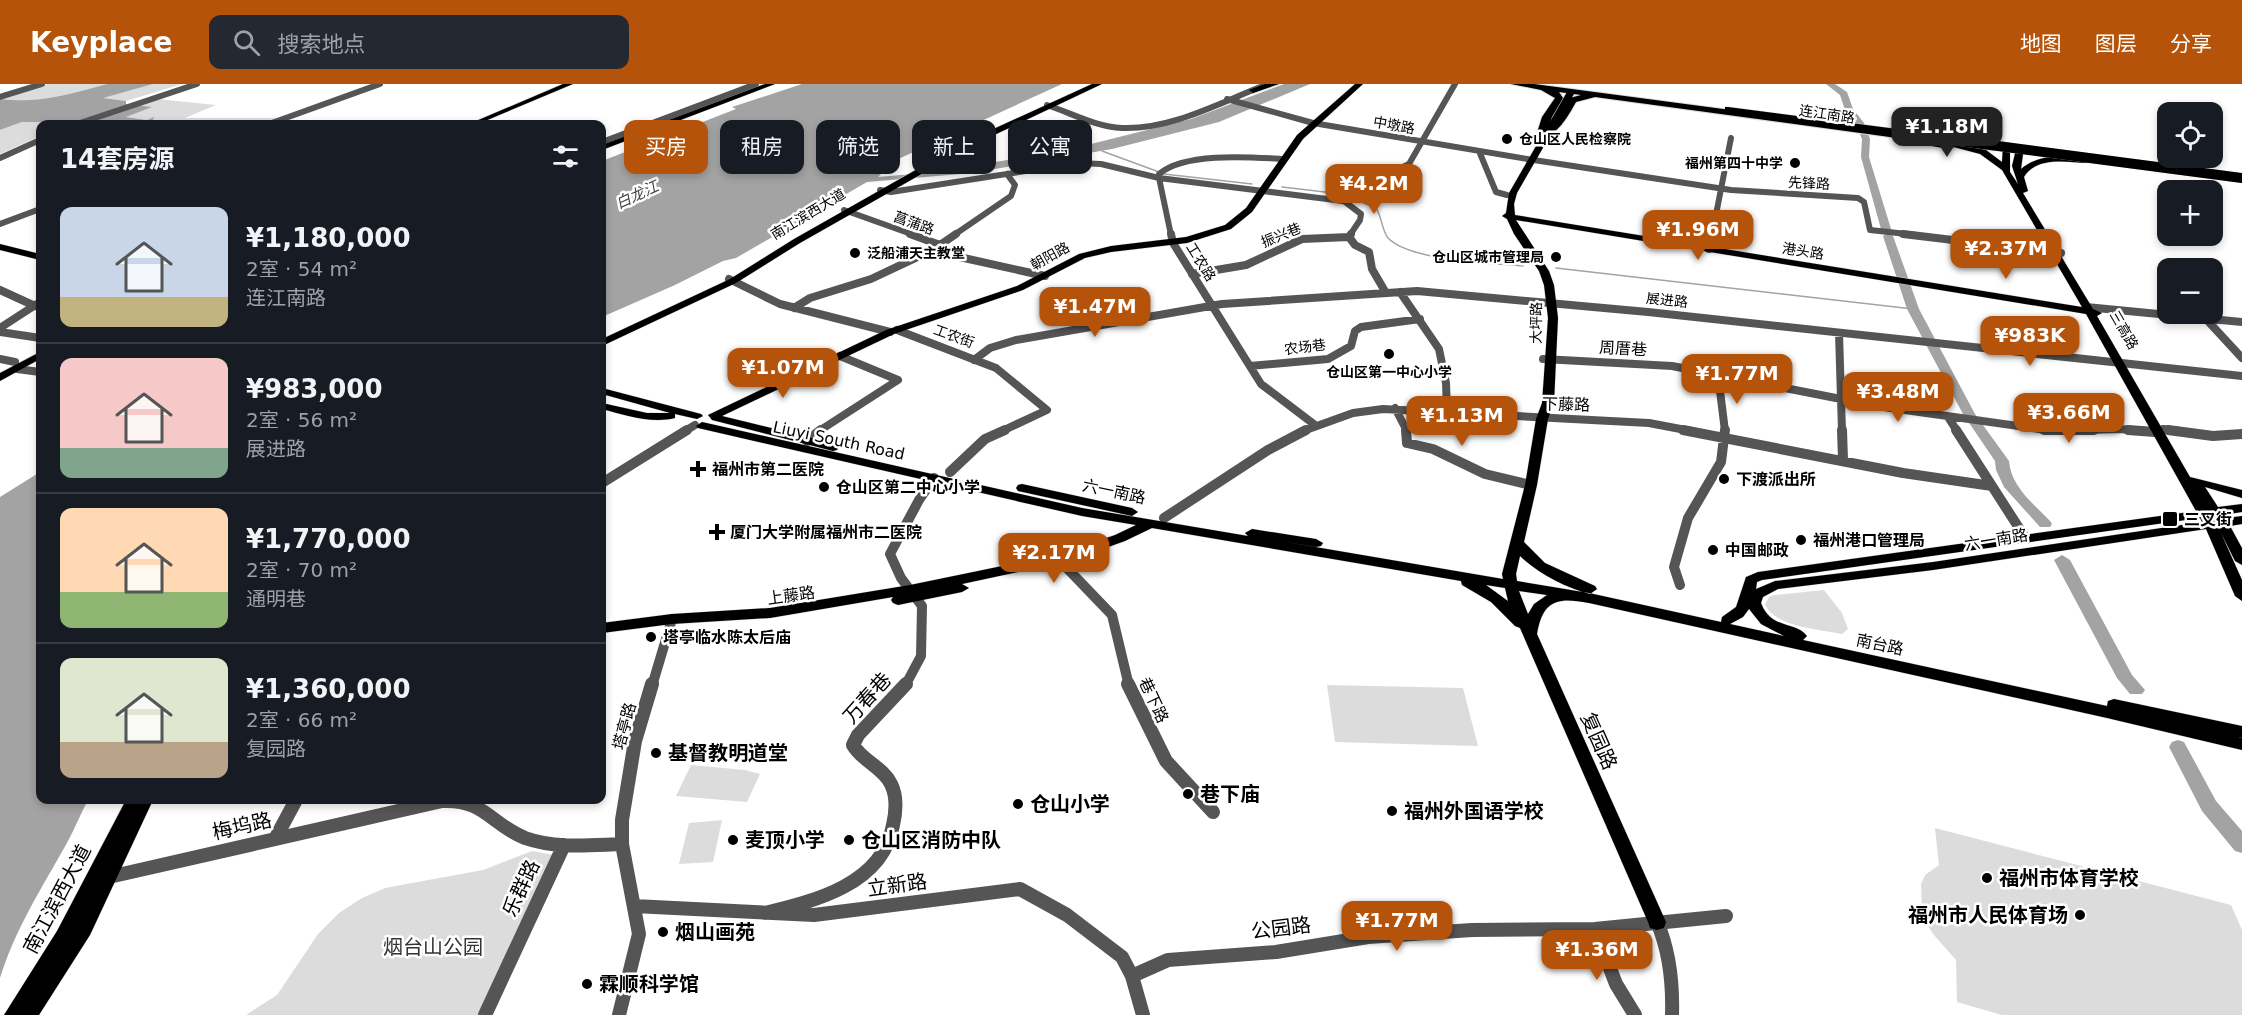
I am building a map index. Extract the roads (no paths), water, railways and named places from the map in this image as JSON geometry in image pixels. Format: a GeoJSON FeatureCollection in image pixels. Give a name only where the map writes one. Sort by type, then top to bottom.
{"type":"FeatureCollection","features":[{"type":"Feature","properties":{"kind":"highway"},"geometry":{"type":"LineString","coordinates":[[1253,90],[1275,84]]}},
{"type":"Feature","properties":{"kind":"highway","name":"连江南路"},"geometry":{"type":"LineString","coordinates":[[1515,84],[1728,111]]}},
{"type":"Feature","properties":{"kind":"highway"},"geometry":{"type":"LineString","coordinates":[[1535,85],[1559,84]]}},
{"type":"Feature","properties":{"kind":"highway"},"geometry":{"type":"LineString","coordinates":[[1584,84],[1613,96]]}},
{"type":"Feature","properties":{"kind":"highway"},"geometry":{"type":"LineString","coordinates":[[1535,85],[1558,96],[1544,135]]}},
{"type":"Feature","properties":{"kind":"highway"},"geometry":{"type":"LineString","coordinates":[[1544,135],[1562,119],[1574,99],[1587,96],[1613,96]]}},
{"type":"Feature","properties":{"kind":"highway"},"geometry":{"type":"LineString","coordinates":[[1728,111],[2242,180]]}},
{"type":"Feature","properties":{"kind":"highway"},"geometry":{"type":"LineString","coordinates":[[1901,135],[1951,141]]}},
{"type":"Feature","properties":{"kind":"main road"},"geometry":{"type":"LineString","coordinates":[[482,120],[568,84]]}},
{"type":"Feature","properties":{"kind":"main road"},"geometry":{"type":"LineString","coordinates":[[494,120],[579,84]]}},
{"type":"Feature","properties":{"kind":"main road"},"geometry":{"type":"LineString","coordinates":[[606,144],[765,84]]}},
{"type":"Feature","properties":{"kind":"main road"},"geometry":{"type":"LineString","coordinates":[[606,144],[771,84]]}},
{"type":"Feature","properties":{"kind":"main road","name":"南江滨西大道"},"geometry":{"type":"LineString","coordinates":[[1048,106],[1092,84]]}},
{"type":"Feature","properties":{"kind":"main road","name":"南江滨西大道"},"geometry":{"type":"LineString","coordinates":[[606,341],[731,280],[845,211],[965,143],[1098,84]]}},
{"type":"Feature","properties":{"kind":"main road","name":"朝阳路"},"geometry":{"type":"LineString","coordinates":[[715,417],[893,331],[1020,288],[1086,255],[1119,248],[1173,243],[1201,237],[1232,225],[1246,213],[1283,159],[1313,123],[1359,84]]}},
{"type":"Feature","properties":{"kind":"main road"},"geometry":{"type":"LineString","coordinates":[[1508,214],[1507,195],[1573,88]]}},
{"type":"Feature","properties":{"kind":"main road","name":"连江南路"},"geometry":{"type":"LineString","coordinates":[[1728,111],[2007,148]]}},
{"type":"Feature","properties":{"kind":"main road","name":"连江南路"},"geometry":{"type":"LineString","coordinates":[[1870,130],[1974,150]]}},
{"type":"Feature","properties":{"kind":"main road"},"geometry":{"type":"LineString","coordinates":[[1951,141],[1990,155],[2009,166]]}},
{"type":"Feature","properties":{"kind":"main road","name":"连江南路"},"geometry":{"type":"LineString","coordinates":[[1951,141],[2242,180]]}},
{"type":"Feature","properties":{"kind":"main road","name":"三高路"},"geometry":{"type":"LineString","coordinates":[[2007,148],[2009,166],[2057,253],[2159,430],[2213,518]]}},
{"type":"Feature","properties":{"kind":"main road","name":"连江南路"},"geometry":{"type":"LineString","coordinates":[[2020,149],[2090,161],[2242,180]]}},
{"type":"Feature","properties":{"kind":"main road","name":"三高路"},"geometry":{"type":"LineString","coordinates":[[2009,166],[2020,149]]}},
{"type":"Feature","properties":{"kind":"main road"},"geometry":{"type":"LineString","coordinates":[[1508,214],[1512,195],[1530,159]]}},
{"type":"Feature","properties":{"kind":"main road"},"geometry":{"type":"LineString","coordinates":[[2019,178],[2023,170],[2032,163],[2056,160],[2090,161]]}},
{"type":"Feature","properties":{"kind":"main road","name":"三高路"},"geometry":{"type":"LineString","coordinates":[[2009,166],[2019,178],[2025,195],[2057,253]]}},
{"type":"Feature","properties":{"kind":"main road","name":"港头路"},"geometry":{"type":"LineString","coordinates":[[1508,214],[2091,309]]}},
{"type":"Feature","properties":{"kind":"main road","name":"大坪路"},"geometry":{"type":"LineString","coordinates":[[1508,214],[1539,266],[1550,302],[1547,359],[1548,404],[1542,419],[1531,485],[1509,579]]}},
{"type":"Feature","properties":{"kind":"main road"},"geometry":{"type":"LineString","coordinates":[[0,240],[36,248]]}},
{"type":"Feature","properties":{"kind":"main road"},"geometry":{"type":"LineString","coordinates":[[0,247],[36,255]]}},
{"type":"Feature","properties":{"kind":"main road","name":"南江滨西大道"},"geometry":{"type":"LineString","coordinates":[[606,336],[731,280]]}},
{"type":"Feature","properties":{"kind":"main road"},"geometry":{"type":"LineString","coordinates":[[0,378],[36,351]]}},
{"type":"Feature","properties":{"kind":"main road"},"geometry":{"type":"LineString","coordinates":[[0,371],[36,357]]}},
{"type":"Feature","properties":{"kind":"main road"},"geometry":{"type":"LineString","coordinates":[[606,383],[655,395],[676,413]]}},
{"type":"Feature","properties":{"kind":"main road"},"geometry":{"type":"LineString","coordinates":[[606,392],[661,406],[697,423],[707,414],[715,417]]}},
{"type":"Feature","properties":{"kind":"main road"},"geometry":{"type":"LineString","coordinates":[[606,398],[676,413]]}},
{"type":"Feature","properties":{"kind":"main road"},"geometry":{"type":"LineString","coordinates":[[606,406],[647,416],[676,413]]}},
{"type":"Feature","properties":{"kind":"main road","name":"六一南路"},"geometry":{"type":"LineString","coordinates":[[715,417],[807,441],[1162,522],[1434,571],[1509,579]]}},
{"type":"Feature","properties":{"kind":"main road","name":"Liuyi South Road"},"geometry":{"type":"LineString","coordinates":[[697,423],[799,450],[934,478]]}},
{"type":"Feature","properties":{"kind":"main road","name":"三高路"},"geometry":{"type":"LineString","coordinates":[[2159,430],[2193,480],[2213,518]]}},
{"type":"Feature","properties":{"kind":"main road","name":"六一南路"},"geometry":{"type":"LineString","coordinates":[[934,478],[1082,512],[1162,522],[1509,579]]}},
{"type":"Feature","properties":{"kind":"main road"},"geometry":{"type":"LineString","coordinates":[[2193,480],[2242,494]]}},
{"type":"Feature","properties":{"kind":"main road"},"geometry":{"type":"LineString","coordinates":[[2213,518],[2242,508]]}},
{"type":"Feature","properties":{"kind":"main road"},"geometry":{"type":"LineString","coordinates":[[1082,512],[1106,526],[1106,536],[1097,546]]}},
{"type":"Feature","properties":{"kind":"main road"},"geometry":{"type":"LineString","coordinates":[[2213,518],[2242,520]]}},
{"type":"Feature","properties":{"kind":"main road"},"geometry":{"type":"LineString","coordinates":[[2213,518],[2242,561]]}},
{"type":"Feature","properties":{"kind":"main road"},"geometry":{"type":"LineString","coordinates":[[2213,518],[2242,596]]}},
{"type":"Feature","properties":{"kind":"main road","name":"六一南路"},"geometry":{"type":"LineString","coordinates":[[1727,620],[1737,617],[1743,611],[1751,580],[1758,576],[2026,539],[2213,518]]}},
{"type":"Feature","properties":{"kind":"main road","name":"六一南路"},"geometry":{"type":"LineString","coordinates":[[1800,636],[1774,627],[1758,614],[1754,598],[1761,591],[1775,585],[1933,566],[2213,518]]}},
{"type":"Feature","properties":{"kind":"main road"},"geometry":{"type":"LineString","coordinates":[[913,594],[1029,567],[1097,546],[1162,522]]}},
{"type":"Feature","properties":{"kind":"main road"},"geometry":{"type":"LineString","coordinates":[[913,594],[1064,565],[1099,554],[1162,522]]}},
{"type":"Feature","properties":{"kind":"main road"},"geometry":{"type":"LineString","coordinates":[[1517,543],[1540,565],[1590,589]]}},
{"type":"Feature","properties":{"kind":"main road"},"geometry":{"type":"LineString","coordinates":[[1434,571],[1490,593],[1508,609],[1530,636]]}},
{"type":"Feature","properties":{"kind":"main road","name":"南台路"},"geometry":{"type":"LineString","coordinates":[[1509,579],[1590,589],[2242,732]]}},
{"type":"Feature","properties":{"kind":"main road","name":"南台路"},"geometry":{"type":"LineString","coordinates":[[1509,579],[1575,596],[2107,712],[2242,744]]}},
{"type":"Feature","properties":{"kind":"main road","name":"复园路"},"geometry":{"type":"LineString","coordinates":[[1509,579],[1530,636],[1657,922]]}},
{"type":"Feature","properties":{"kind":"main road","name":"上藤路"},"geometry":{"type":"LineString","coordinates":[[606,630],[628,624],[672,619],[682,624],[764,617],[913,594]]}},
{"type":"Feature","properties":{"kind":"main road"},"geometry":{"type":"LineString","coordinates":[[1530,636],[1533,616],[1542,603],[1561,596],[1575,596]]}},
{"type":"Feature","properties":{"kind":"main road","name":"南江滨西大道"},"geometry":{"type":"LineString","coordinates":[[14,1015],[72,925],[132,804]]}},
{"type":"Feature","properties":{"kind":"main road","name":"南江滨西大道"},"geometry":{"type":"LineString","coordinates":[[28,1015],[79,936],[110,877],[143,804]]}},
{"type":"Feature","properties":{"kind":"street"},"geometry":{"type":"LineString","coordinates":[[1,96],[42,84]]}},
{"type":"Feature","properties":{"kind":"street"},"geometry":{"type":"LineString","coordinates":[[89,120],[197,84]]}},
{"type":"Feature","properties":{"kind":"street"},"geometry":{"type":"LineString","coordinates":[[280,120],[380,84]]}},
{"type":"Feature","properties":{"kind":"street"},"geometry":{"type":"LineString","coordinates":[[606,143],[756,84]]}},
{"type":"Feature","properties":{"kind":"street"},"geometry":{"type":"LineString","coordinates":[[1048,106],[1111,126],[1129,128],[1167,121],[1231,100],[1268,84]]}},
{"type":"Feature","properties":{"kind":"street"},"geometry":{"type":"LineString","coordinates":[[882,190],[891,192],[1056,165],[1095,163],[1262,192],[1345,197],[1409,165],[1455,84]]}},
{"type":"Feature","properties":{"kind":"street","name":"中墩路"},"geometry":{"type":"LineString","coordinates":[[1231,100],[1313,123],[1530,159]]}},
{"type":"Feature","properties":{"kind":"street"},"geometry":{"type":"LineString","coordinates":[[1709,247],[1719,188],[1731,138]]}},
{"type":"Feature","properties":{"kind":"street"},"geometry":{"type":"LineString","coordinates":[[0,158],[36,142]]}},
{"type":"Feature","properties":{"kind":"street"},"geometry":{"type":"LineString","coordinates":[[1479,151],[1496,192],[1507,195]]}},
{"type":"Feature","properties":{"kind":"street"},"geometry":{"type":"LineString","coordinates":[[1161,175],[1168,166],[1227,156],[1283,159]]}},
{"type":"Feature","properties":{"kind":"street","name":"先锋路"},"geometry":{"type":"LineString","coordinates":[[1530,159],[1719,188],[1860,199],[1864,202],[1870,230],[2057,253]]}},
{"type":"Feature","properties":{"kind":"street"},"geometry":{"type":"LineString","coordinates":[[794,308],[810,298],[871,279],[940,245],[1011,196],[1015,185],[1007,174]]}},
{"type":"Feature","properties":{"kind":"street","name":"工农路"},"geometry":{"type":"LineString","coordinates":[[1161,175],[1173,243],[1192,274],[1266,390],[1315,425]]}},
{"type":"Feature","properties":{"kind":"street"},"geometry":{"type":"LineString","coordinates":[[1345,197],[1362,215],[1349,237],[1353,243],[1369,252],[1374,274],[1386,293]]}},
{"type":"Feature","properties":{"kind":"street"},"geometry":{"type":"LineString","coordinates":[[0,224],[36,210]]}},
{"type":"Feature","properties":{"kind":"street","name":"菖蒲路"},"geometry":{"type":"LineString","coordinates":[[845,211],[940,245],[955,256],[1046,276]]}},
{"type":"Feature","properties":{"kind":"street","name":"振兴巷"},"geometry":{"type":"LineString","coordinates":[[1192,274],[1246,265],[1302,239],[1349,237]]}},
{"type":"Feature","properties":{"kind":"street","name":"工农街"},"geometry":{"type":"LineString","coordinates":[[731,280],[772,301],[893,331],[974,360],[990,348],[1011,341],[1212,305]]}},
{"type":"Feature","properties":{"kind":"street"},"geometry":{"type":"LineString","coordinates":[[0,290],[36,303]]}},
{"type":"Feature","properties":{"kind":"street","name":"展进路"},"geometry":{"type":"LineString","coordinates":[[1212,305],[1423,291],[1550,302],[2242,376]]}},
{"type":"Feature","properties":{"kind":"street"},"geometry":{"type":"LineString","coordinates":[[1400,292],[1441,355],[1447,411]]}},
{"type":"Feature","properties":{"kind":"street"},"geometry":{"type":"LineString","coordinates":[[0,330],[36,305]]}},
{"type":"Feature","properties":{"kind":"street"},"geometry":{"type":"LineString","coordinates":[[2091,309],[2157,315]]}},
{"type":"Feature","properties":{"kind":"street","name":"农场巷"},"geometry":{"type":"LineString","coordinates":[[1250,366],[1328,359],[1349,348],[1355,331],[1361,327],[1419,319]]}},
{"type":"Feature","properties":{"kind":"street"},"geometry":{"type":"LineString","coordinates":[[2223,320],[2242,322]]}},
{"type":"Feature","properties":{"kind":"street"},"geometry":{"type":"LineString","coordinates":[[2211,324],[2242,358]]}},
{"type":"Feature","properties":{"kind":"street"},"geometry":{"type":"LineString","coordinates":[[0,330],[36,337]]}},
{"type":"Feature","properties":{"kind":"street"},"geometry":{"type":"LineString","coordinates":[[1839,333],[1843,460]]}},
{"type":"Feature","properties":{"kind":"street"},"geometry":{"type":"LineString","coordinates":[[807,441],[827,425],[898,380],[840,356]]}},
{"type":"Feature","properties":{"kind":"street"},"geometry":{"type":"LineString","coordinates":[[0,359],[36,371]]}},
{"type":"Feature","properties":{"kind":"street","name":"周厝巷"},"geometry":{"type":"LineString","coordinates":[[1547,359],[1654,364],[1841,400],[2053,431],[2119,429],[2159,430],[2213,436],[2242,434]]}},
{"type":"Feature","properties":{"kind":"street"},"geometry":{"type":"LineString","coordinates":[[950,472],[985,439],[1047,410],[1000,371],[974,360]]}},
{"type":"Feature","properties":{"kind":"street"},"geometry":{"type":"LineString","coordinates":[[1680,585],[1674,567],[1685,527],[1692,508],[1719,468],[1725,437],[1725,416],[1718,375]]}},
{"type":"Feature","properties":{"kind":"street"},"geometry":{"type":"LineString","coordinates":[[1395,408],[1408,434],[1407,443],[1433,449],[1485,474],[1531,485]]}},
{"type":"Feature","properties":{"kind":"street","name":"下藤路"},"geometry":{"type":"LineString","coordinates":[[1162,522],[1239,467],[1315,425],[1357,411],[1395,408],[1542,419],[1631,421],[1903,472],[1992,486]]}},
{"type":"Feature","properties":{"kind":"street"},"geometry":{"type":"LineString","coordinates":[[1948,417],[2026,539]]}},
{"type":"Feature","properties":{"kind":"street"},"geometry":{"type":"LineString","coordinates":[[606,480],[697,423]]}},
{"type":"Feature","properties":{"kind":"street"},"geometry":{"type":"LineString","coordinates":[[913,594],[902,578],[890,552],[934,478]]}},
{"type":"Feature","properties":{"kind":"street","name":"巷下路"},"geometry":{"type":"LineString","coordinates":[[1064,565],[1112,615],[1126,679],[1158,747],[1166,761],[1214,812]]}},
{"type":"Feature","properties":{"kind":"street","name":"万春巷"},"geometry":{"type":"LineString","coordinates":[[765,913],[819,896],[854,880],[875,864],[891,842],[895,800],[891,784],[878,767],[860,755],[854,745],[858,735],[905,685],[919,662],[923,649],[923,609],[913,594]]}},
{"type":"Feature","properties":{"kind":"street","name":"塔亭路"},"geometry":{"type":"LineString","coordinates":[[619,1015],[638,940],[622,844],[622,820],[635,741],[672,619]]}},
{"type":"Feature","properties":{"kind":"street"},"geometry":{"type":"LineString","coordinates":[[275,839],[294,804]]}},
{"type":"Feature","properties":{"kind":"street","name":"梅坞路"},"geometry":{"type":"LineString","coordinates":[[110,877],[405,808],[432,804]]}},
{"type":"Feature","properties":{"kind":"street","name":"梅坞路"},"geometry":{"type":"LineString","coordinates":[[467,804],[477,806],[506,829],[526,838],[564,845],[622,844]]}},
{"type":"Feature","properties":{"kind":"street","name":"乐群路"},"geometry":{"type":"LineString","coordinates":[[485,1015],[564,845]]}},
{"type":"Feature","properties":{"kind":"street","name":"立新路"},"geometry":{"type":"LineString","coordinates":[[634,906],[827,914],[1020,889],[1067,915],[1102,940],[1126,962],[1143,1015]]}},
{"type":"Feature","properties":{"kind":"street","name":"公园路"},"geometry":{"type":"LineString","coordinates":[[1132,976],[1168,960],[1276,952],[1368,937],[1472,930],[1595,928],[1726,916]]}},
{"type":"Feature","properties":{"kind":"street"},"geometry":{"type":"LineString","coordinates":[[1657,922],[1669,953],[1672,977],[1672,1015]]}},
{"type":"Feature","properties":{"kind":"street"},"geometry":{"type":"LineString","coordinates":[[1595,928],[1616,984],[1635,1015]]}},
{"type":"Feature","properties":{"kind":"water"},"geometry":{"type":"Polygon","coordinates":[[[107,84],[153,84],[103,98],[152,107],[126,117],[147,120],[36,120],[36,122],[22,122],[0,130],[0,99],[41,99],[107,84]]]}},
{"type":"Feature","properties":{"kind":"water","name":"白龙江"},"geometry":{"type":"Polygon","coordinates":[[[802,84],[1062,84],[983,120],[912,120],[912,153],[900,158],[900,120],[816,120],[816,174],[881,174],[878,177],[960,174],[867,182],[736,258],[723,261],[606,315],[606,159],[624,152],[624,174],[708,174],[708,120],[736,109],[732,107],[802,84]]]}},
{"type":"Feature","properties":{"kind":"water"},"geometry":{"type":"Polygon","coordinates":[[[1284,84],[1310,84],[1219,122],[1092,152],[1092,144],[1191,119],[1284,84]]]}},
{"type":"Feature","properties":{"kind":"water"},"geometry":{"type":"Polygon","coordinates":[[[1008,160],[1008,167],[996,169],[996,162],[1008,160]]]}},
{"type":"Feature","properties":{"kind":"water"},"geometry":{"type":"Polygon","coordinates":[[[36,474],[36,804],[86,804],[13,942],[0,978],[0,497],[36,474]]]}},
{"type":"Feature","properties":{"kind":"waterway"},"geometry":{"type":"LineString","coordinates":[[1830,84],[1844,94],[1849,110],[1860,123],[1866,139],[1865,157],[1886,229]]}},
{"type":"Feature","properties":{"kind":"waterway"},"geometry":{"type":"LineString","coordinates":[[1102,151],[1159,172]]}},
{"type":"Feature","properties":{"kind":"waterway"},"geometry":{"type":"LineString","coordinates":[[1164,174],[1252,184]]}},
{"type":"Feature","properties":{"kind":"waterway"},"geometry":{"type":"LineString","coordinates":[[1282,187],[1342,194]]}},
{"type":"Feature","properties":{"kind":"waterway"},"geometry":{"type":"LineString","coordinates":[[1347,196],[1376,208],[1388,238],[1399,246],[1414,252],[1452,260],[1523,266]]}},
{"type":"Feature","properties":{"kind":"waterway"},"geometry":{"type":"LineString","coordinates":[[1888,236],[1913,309],[1969,414],[2002,461],[2003,470],[2011,487],[2045,524]]}},
{"type":"Feature","properties":{"kind":"waterway"},"geometry":{"type":"LineString","coordinates":[[1556,268],[1913,309]]}},
{"type":"Feature","properties":{"kind":"waterway"},"geometry":{"type":"LineString","coordinates":[[2062,560],[2125,678],[2136,690]]}},
{"type":"Feature","properties":{"kind":"waterway"},"geometry":{"type":"LineString","coordinates":[[2178,747],[2209,806],[2242,845]]}},
{"type":"Feature","properties":{"kind":"place","name":"仓山区人民检察院"},"geometry":{"type":"Point","coordinates":[1507,139]}},
{"type":"Feature","properties":{"kind":"place","name":"福州第四十中学"},"geometry":{"type":"Point","coordinates":[1795,163]}},
{"type":"Feature","properties":{"kind":"place","name":"泛船浦天主教堂"},"geometry":{"type":"Point","coordinates":[855,253]}},
{"type":"Feature","properties":{"kind":"place","name":"仓山区城市管理局"},"geometry":{"type":"Point","coordinates":[1556,257]}},
{"type":"Feature","properties":{"kind":"place","name":"仓山区第一中心小学"},"geometry":{"type":"Point","coordinates":[1389,354]}},
{"type":"Feature","properties":{"kind":"place","name":"福州市第二医院"},"geometry":{"type":"Point","coordinates":[698,469]}},
{"type":"Feature","properties":{"kind":"place","name":"下渡派出所"},"geometry":{"type":"Point","coordinates":[1724,479]}},
{"type":"Feature","properties":{"kind":"place","name":"仓山区第二中心小学"},"geometry":{"type":"Point","coordinates":[824,487]}},
{"type":"Feature","properties":{"kind":"place","name":"三叉街"},"geometry":{"type":"Point","coordinates":[2170,519]}},
{"type":"Feature","properties":{"kind":"place","name":"厦门大学附属福州市二医院"},"geometry":{"type":"Point","coordinates":[717,532]}},
{"type":"Feature","properties":{"kind":"place","name":"福州港口管理局"},"geometry":{"type":"Point","coordinates":[1801,540]}},
{"type":"Feature","properties":{"kind":"place","name":"中国邮政"},"geometry":{"type":"Point","coordinates":[1713,550]}},
{"type":"Feature","properties":{"kind":"place","name":"塔亭临水陈太后庙"},"geometry":{"type":"Point","coordinates":[651,637]}},
{"type":"Feature","properties":{"kind":"place","name":"基督教明道堂"},"geometry":{"type":"Point","coordinates":[656,753]}},
{"type":"Feature","properties":{"kind":"place","name":"巷下庙"},"geometry":{"type":"Point","coordinates":[1188,794]}},
{"type":"Feature","properties":{"kind":"place","name":"仓山小学"},"geometry":{"type":"Point","coordinates":[1018,804]}},
{"type":"Feature","properties":{"kind":"place","name":"福州外国语学校"},"geometry":{"type":"Point","coordinates":[1392,811]}},
{"type":"Feature","properties":{"kind":"place","name":"麦顶小学"},"geometry":{"type":"Point","coordinates":[733,840]}},
{"type":"Feature","properties":{"kind":"place","name":"仓山区消防中队"},"geometry":{"type":"Point","coordinates":[849,840]}},
{"type":"Feature","properties":{"kind":"place","name":"福州市体育学校"},"geometry":{"type":"Point","coordinates":[1987,878]}},
{"type":"Feature","properties":{"kind":"place","name":"福州市人民体育场"},"geometry":{"type":"Point","coordinates":[2080,915]}},
{"type":"Feature","properties":{"kind":"place","name":"烟山画苑"},"geometry":{"type":"Point","coordinates":[663,932]}},
{"type":"Feature","properties":{"kind":"place","name":"霖顺科学馆"},"geometry":{"type":"Point","coordinates":[587,984]}},
{"type":"Feature","properties":{"kind":"park label","name":"烟台山公园"},"geometry":{"type":"Point","coordinates":[433,947]}}]}
